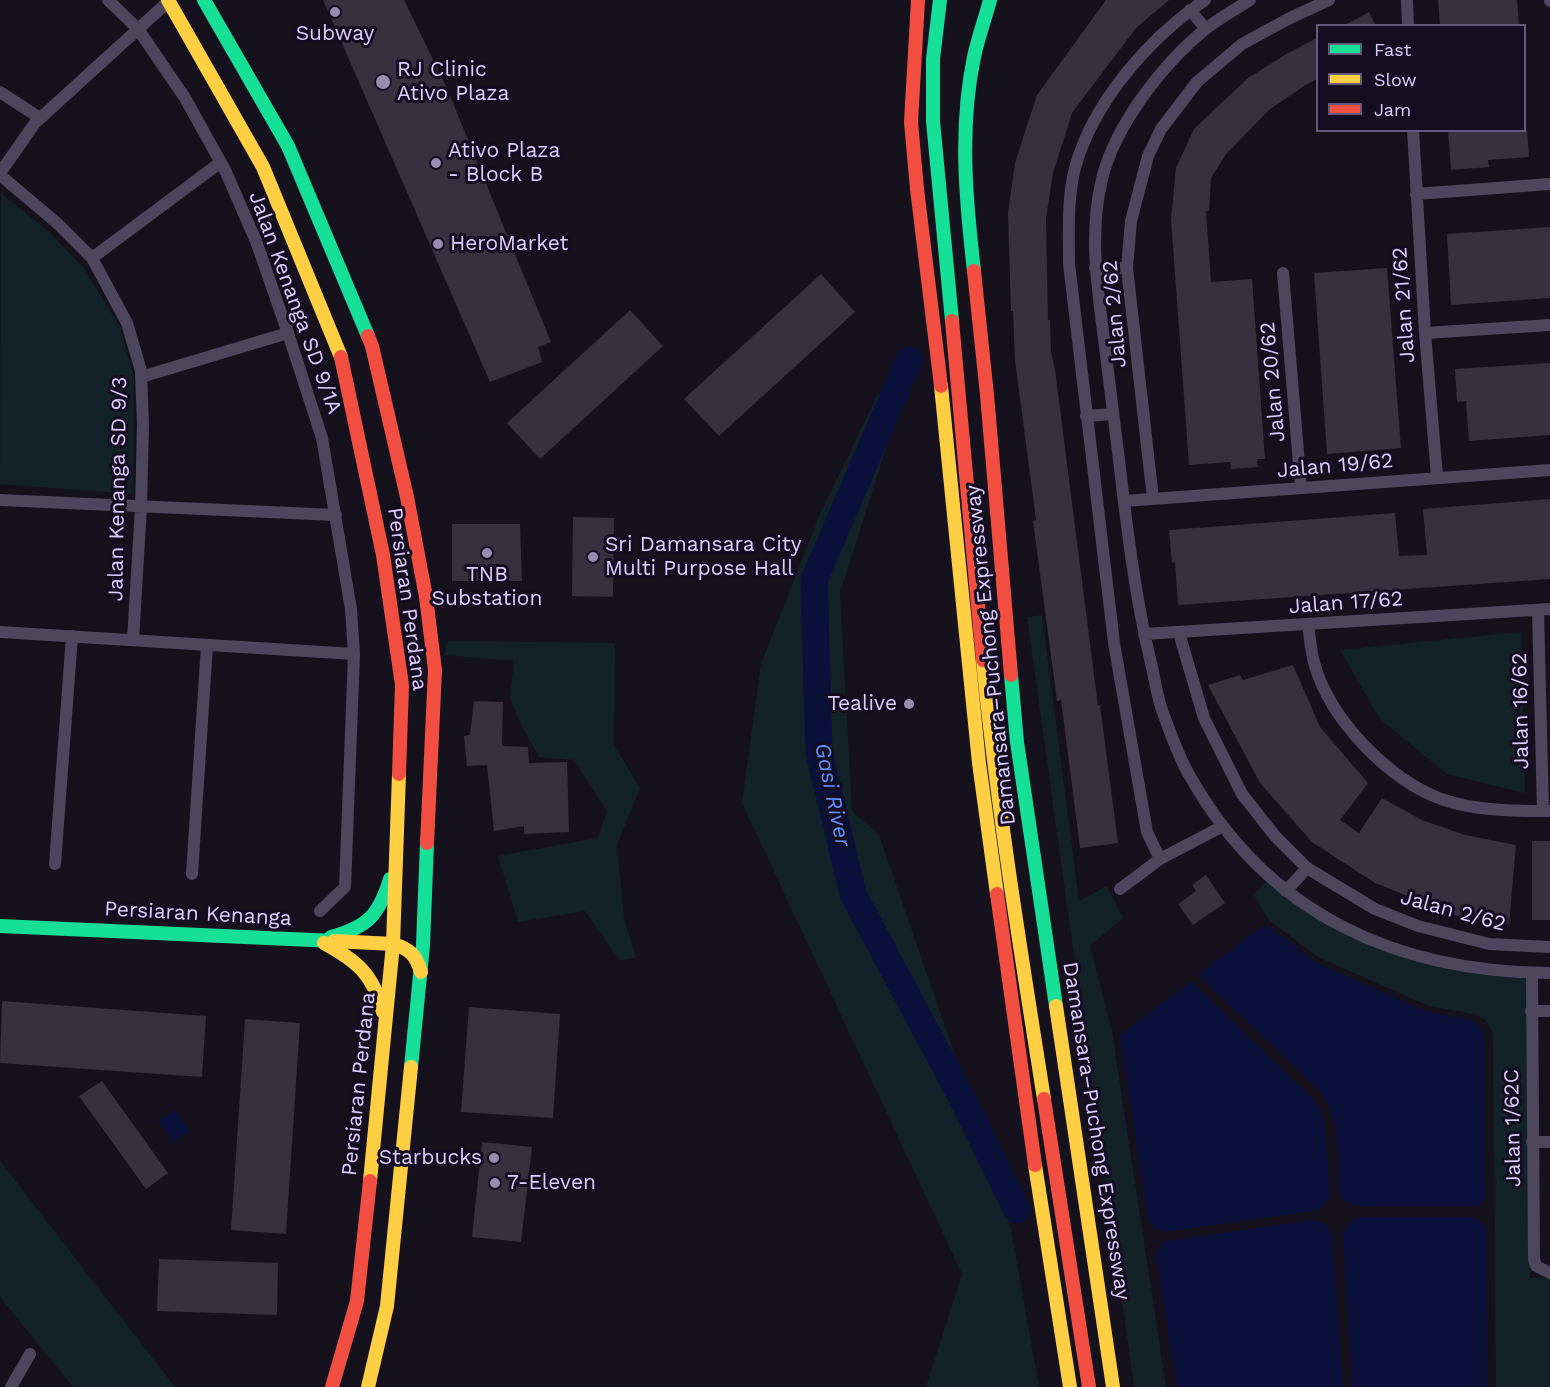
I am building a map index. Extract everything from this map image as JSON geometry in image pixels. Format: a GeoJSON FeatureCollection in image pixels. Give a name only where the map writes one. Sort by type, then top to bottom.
{"type":"FeatureCollection","features":[{"type":"Feature","properties":{"kind":"main road","name":"Persiaran Perdana"},"geometry":{"type":"LineString","coordinates":[[171,0],[263,167],[344,364],[383,555],[402,685],[393,944],[386,1026],[357,1301],[332,1387]]}},
{"type":"Feature","properties":{"kind":"main road"},"geometry":{"type":"LineString","coordinates":[[918,0],[911,122],[939,363],[979,763],[1036,1175],[1070,1387]]}},
{"type":"Feature","properties":{"kind":"main road"},"geometry":{"type":"LineString","coordinates":[[940,0],[933,59],[933,121],[990,730],[1008,873],[1089,1387]]}},
{"type":"Feature","properties":{"kind":"main road"},"geometry":{"type":"LineString","coordinates":[[974,58],[970,22],[977,0]]}},
{"type":"Feature","properties":{"kind":"main road"},"geometry":{"type":"LineString","coordinates":[[974,58],[990,0]]}},
{"type":"Feature","properties":{"kind":"main road","name":"Persiaran Perdana"},"geometry":{"type":"LineString","coordinates":[[202,2],[288,146],[372,346],[409,508],[426,597],[435,670],[421,972],[387,1306],[368,1387]]}},
{"type":"Feature","properties":{"kind":"main road","name":"Damansara–Puchong Expressway"},"geometry":{"type":"LineString","coordinates":[[974,58],[967,108],[965,156],[967,209],[987,395],[1017,742],[1113,1387]]}},
{"type":"Feature","properties":{"kind":"main road"},"geometry":{"type":"LineString","coordinates":[[317,940],[346,933],[367,923],[379,911],[397,852]]}},
{"type":"Feature","properties":{"kind":"main road"},"geometry":{"type":"LineString","coordinates":[[393,944],[406,939],[417,929],[425,906]]}},
{"type":"Feature","properties":{"kind":"main road","name":"Persiaran Kenanga"},"geometry":{"type":"LineString","coordinates":[[0,926],[393,944],[405,948],[416,956],[421,972]]}},
{"type":"Feature","properties":{"kind":"main road"},"geometry":{"type":"LineString","coordinates":[[317,940],[346,954],[362,967],[375,984],[386,1026]]}},
{"type":"Feature","properties":{"kind":"main road"},"geometry":{"type":"LineString","coordinates":[[339,1387],[345,1341]]}},
{"type":"Feature","properties":{"kind":"street","name":"Jalan Kenanga SD 9/1A"},"geometry":{"type":"LineString","coordinates":[[108,0],[138,29],[185,98],[221,162],[256,241],[322,438],[351,609],[354,654],[345,887],[320,911]]}},
{"type":"Feature","properties":{"kind":"street"},"geometry":{"type":"LineString","coordinates":[[0,174],[40,118],[171,0]]}},
{"type":"Feature","properties":{"kind":"street","name":"Jalan 2/62"},"geometry":{"type":"LineString","coordinates":[[1160,859],[1147,832],[1114,643],[1069,264],[1069,210],[1075,168],[1089,130],[1107,98],[1144,53],[1190,10],[1205,0]]}},
{"type":"Feature","properties":{"kind":"street","name":"Jalan 2/62"},"geometry":{"type":"LineString","coordinates":[[1250,0],[1206,29],[1172,62],[1143,95],[1113,147],[1102,178],[1096,222],[1095,268],[1124,501],[1144,634],[1166,720],[1190,777],[1246,855],[1286,891],[1334,923],[1376,943],[1407,954],[1462,967],[1550,974]]}},
{"type":"Feature","properties":{"kind":"street","name":"Jalan 2/62"},"geometry":{"type":"LineString","coordinates":[[1154,499],[1127,268],[1131,221],[1148,156],[1161,129],[1197,82],[1242,44],[1329,0]]}},
{"type":"Feature","properties":{"kind":"street"},"geometry":{"type":"LineString","coordinates":[[1407,0],[1408,24]]}},
{"type":"Feature","properties":{"kind":"street"},"geometry":{"type":"LineString","coordinates":[[1190,10],[1206,29]]}},
{"type":"Feature","properties":{"kind":"street"},"geometry":{"type":"LineString","coordinates":[[0,92],[40,118]]}},
{"type":"Feature","properties":{"kind":"street","name":"Jalan 21/62"},"geometry":{"type":"LineString","coordinates":[[1413,132],[1425,333],[1437,477]]}},
{"type":"Feature","properties":{"kind":"street"},"geometry":{"type":"LineString","coordinates":[[92,258],[221,162]]}},
{"type":"Feature","properties":{"kind":"street","name":"Jalan Kenanga SD 9/3"},"geometry":{"type":"LineString","coordinates":[[0,174],[57,223],[92,258],[127,323],[141,377],[143,424],[141,507],[133,640]]}},
{"type":"Feature","properties":{"kind":"street"},"geometry":{"type":"LineString","coordinates":[[1416,194],[1550,184]]}},
{"type":"Feature","properties":{"kind":"street"},"geometry":{"type":"LineString","coordinates":[[1095,268],[1127,268]]}},
{"type":"Feature","properties":{"kind":"street","name":"Jalan 20/62"},"geometry":{"type":"LineString","coordinates":[[1283,273],[1301,488]]}},
{"type":"Feature","properties":{"kind":"street"},"geometry":{"type":"LineString","coordinates":[[1425,333],[1550,325]]}},
{"type":"Feature","properties":{"kind":"street"},"geometry":{"type":"LineString","coordinates":[[141,377],[288,333]]}},
{"type":"Feature","properties":{"kind":"street"},"geometry":{"type":"LineString","coordinates":[[1086,416],[1113,414]]}},
{"type":"Feature","properties":{"kind":"street","name":"Jalan 19/62"},"geometry":{"type":"LineString","coordinates":[[1124,501],[1550,470]]}},
{"type":"Feature","properties":{"kind":"street"},"geometry":{"type":"LineString","coordinates":[[0,500],[336,515]]}},
{"type":"Feature","properties":{"kind":"street","name":"Jalan 17/62"},"geometry":{"type":"LineString","coordinates":[[1144,634],[1544,609]]}},
{"type":"Feature","properties":{"kind":"street","name":"Jalan 16/62"},"geometry":{"type":"LineString","coordinates":[[1544,609],[1547,811]]}},
{"type":"Feature","properties":{"kind":"street"},"geometry":{"type":"LineString","coordinates":[[1308,625],[1315,666],[1330,701],[1365,746],[1396,775],[1441,799],[1492,810],[1547,811]]}},
{"type":"Feature","properties":{"kind":"street"},"geometry":{"type":"LineString","coordinates":[[0,632],[354,654]]}},
{"type":"Feature","properties":{"kind":"street","name":"Jalan 2/62"},"geometry":{"type":"LineString","coordinates":[[1179,633],[1204,718],[1242,794],[1275,836],[1307,868],[1376,909],[1418,926],[1489,944],[1550,947]]}},
{"type":"Feature","properties":{"kind":"street"},"geometry":{"type":"LineString","coordinates":[[55,864],[72,636]]}},
{"type":"Feature","properties":{"kind":"street"},"geometry":{"type":"LineString","coordinates":[[192,874],[207,645]]}},
{"type":"Feature","properties":{"kind":"street"},"geometry":{"type":"LineString","coordinates":[[1120,890],[1160,859],[1223,826]]}},
{"type":"Feature","properties":{"kind":"street"},"geometry":{"type":"LineString","coordinates":[[1286,891],[1307,868]]}},
{"type":"Feature","properties":{"kind":"street","name":"Jalan 1/62C"},"geometry":{"type":"LineString","coordinates":[[1532,973],[1534,1259],[1536,1266],[1550,1273]]}},
{"type":"Feature","properties":{"kind":"street"},"geometry":{"type":"LineString","coordinates":[[1531,1011],[1550,1011]]}},
{"type":"Feature","properties":{"kind":"street"},"geometry":{"type":"LineString","coordinates":[[1532,1142],[1550,1142]]}},
{"type":"Feature","properties":{"kind":"street"},"geometry":{"type":"LineString","coordinates":[[11,1387],[30,1354]]}},
{"type":"Feature","properties":{"kind":"shaded area"},"geometry":{"type":"Polygon","coordinates":[[[1,193],[47,230],[84,268],[120,327],[134,378],[133,494],[0,484],[1,193]]]}},
{"type":"Feature","properties":{"kind":"shaded area"},"geometry":{"type":"Polygon","coordinates":[[[878,394],[900,404],[840,593],[852,811],[879,835],[992,1170],[1011,1230],[1039,1387],[926,1387],[962,1274],[742,803],[761,664],[820,514],[878,394]]]}},
{"type":"Feature","properties":{"kind":"shaded area"},"geometry":{"type":"Polygon","coordinates":[[[1042,615],[1079,901],[1107,886],[1123,918],[1090,946],[1112,1032],[1166,1387],[1134,1387],[1027,617],[1042,615]]]}},
{"type":"Feature","properties":{"kind":"shaded area"},"geometry":{"type":"Polygon","coordinates":[[[1521,632],[1525,793],[1447,774],[1380,719],[1340,650],[1521,632]]]}},
{"type":"Feature","properties":{"kind":"shaded area"},"geometry":{"type":"Polygon","coordinates":[[[447,641],[615,643],[614,745],[640,788],[617,845],[624,918],[636,958],[619,960],[585,911],[518,922],[498,856],[598,838],[607,811],[574,760],[539,757],[523,729],[510,698],[514,661],[444,655],[447,641]]]}},
{"type":"Feature","properties":{"kind":"shaded area"},"geometry":{"type":"Polygon","coordinates":[[[1268,878],[1379,948],[1529,977],[1530,1278],[1550,1278],[1550,1387],[1496,1387],[1493,1045],[1489,1025],[1483,1018],[1473,1014],[1429,1006],[1318,957],[1269,920],[1254,895],[1268,878]]]}},
{"type":"Feature","properties":{"kind":"shaded area"},"geometry":{"type":"Polygon","coordinates":[[[1265,924],[1315,962],[1427,1012],[1470,1020],[1479,1025],[1484,1037],[1485,1199],[1479,1206],[1351,1206],[1339,1193],[1335,1128],[1332,1115],[1321,1092],[1198,975],[1265,924]]]}},
{"type":"Feature","properties":{"kind":"shaded area"},"geometry":{"type":"Polygon","coordinates":[[[1191,981],[1312,1098],[1321,1111],[1324,1121],[1330,1191],[1327,1202],[1320,1208],[1314,1211],[1164,1232],[1155,1228],[1148,1219],[1120,1035],[1191,981]]]}},
{"type":"Feature","properties":{"kind":"shaded area"},"geometry":{"type":"Polygon","coordinates":[[[175,1110],[190,1131],[173,1142],[158,1121],[175,1110]]]}},
{"type":"Feature","properties":{"kind":"shaded area"},"geometry":{"type":"Polygon","coordinates":[[[0,1161],[175,1387],[73,1387],[0,1297],[0,1161]]]}},
{"type":"Feature","properties":{"kind":"shaded area"},"geometry":{"type":"Polygon","coordinates":[[[1357,1217],[1474,1217],[1486,1227],[1487,1387],[1352,1387],[1343,1232],[1357,1217]]]}},
{"type":"Feature","properties":{"kind":"shaded area"},"geometry":{"type":"Polygon","coordinates":[[[1313,1220],[1325,1223],[1332,1235],[1343,1387],[1177,1387],[1156,1255],[1159,1246],[1167,1241],[1313,1220]]]}},
{"type":"Feature","properties":{"kind":"building","name":"Ativo Plaza - Block B"},"geometry":{"type":"Polygon","coordinates":[[[323,0],[404,0],[446,86],[551,342],[538,347],[542,362],[490,382],[323,0]]]}},
{"type":"Feature","properties":{"kind":"building"},"geometry":{"type":"Polygon","coordinates":[[[1106,0],[1169,0],[1136,28],[1072,113],[1053,173],[1046,218],[1048,320],[1050,320],[1051,352],[1118,843],[1080,848],[1061,700],[1057,701],[1033,521],[1036,520],[1015,360],[1013,311],[1011,311],[1008,213],[1015,163],[1037,95],[1106,0]]]}},
{"type":"Feature","properties":{"kind":"building"},"geometry":{"type":"Polygon","coordinates":[[[1438,0],[1517,0],[1519,24],[1440,24],[1438,0]]]}},
{"type":"Feature","properties":{"kind":"building"},"geometry":{"type":"Polygon","coordinates":[[[1369,12],[1375,24],[1347,24],[1369,12]]]}},
{"type":"Feature","properties":{"kind":"building"},"geometry":{"type":"Polygon","coordinates":[[[1316,39],[1316,80],[1269,110],[1226,154],[1211,178],[1209,211],[1206,211],[1211,282],[1252,279],[1265,459],[1257,459],[1258,467],[1231,469],[1230,462],[1189,465],[1171,219],[1176,168],[1194,129],[1248,78],[1316,39]]]}},
{"type":"Feature","properties":{"kind":"building"},"geometry":{"type":"Polygon","coordinates":[[[1527,130],[1529,157],[1488,160],[1489,167],[1451,170],[1448,132],[1526,132],[1527,130]]]}},
{"type":"Feature","properties":{"kind":"building"},"geometry":{"type":"Polygon","coordinates":[[[1550,227],[1550,298],[1451,305],[1447,234],[1550,227]]]}},
{"type":"Feature","properties":{"kind":"building"},"geometry":{"type":"Polygon","coordinates":[[[1387,268],[1401,448],[1327,454],[1314,273],[1387,268]]]}},
{"type":"Feature","properties":{"kind":"building"},"geometry":{"type":"Polygon","coordinates":[[[821,274],[855,312],[719,436],[684,399],[821,274]]]}},
{"type":"Feature","properties":{"kind":"building"},"geometry":{"type":"Polygon","coordinates":[[[630,310],[663,346],[540,459],[507,423],[630,310]]]}},
{"type":"Feature","properties":{"kind":"building"},"geometry":{"type":"Polygon","coordinates":[[[1550,363],[1550,435],[1469,441],[1466,401],[1457,402],[1455,369],[1550,363]]]}},
{"type":"Feature","properties":{"kind":"building"},"geometry":{"type":"Polygon","coordinates":[[[1550,499],[1550,579],[1178,605],[1175,562],[1172,563],[1169,530],[1395,513],[1399,556],[1427,555],[1423,509],[1550,499]]]}},
{"type":"Feature","properties":{"kind":"building","name":"Sri Damansara City Multi Purpose Hall"},"geometry":{"type":"Polygon","coordinates":[[[573,517],[614,518],[613,597],[572,596],[573,517]]]}},
{"type":"Feature","properties":{"kind":"building","name":"TNB Substation"},"geometry":{"type":"Polygon","coordinates":[[[452,524],[520,524],[522,581],[452,581],[452,524]]]}},
{"type":"Feature","properties":{"kind":"building"},"geometry":{"type":"Polygon","coordinates":[[[1293,665],[1320,727],[1368,783],[1340,820],[1359,833],[1382,798],[1422,820],[1465,835],[1516,845],[1509,924],[1457,916],[1375,883],[1312,842],[1260,783],[1208,685],[1240,675],[1243,680],[1293,665]]]}},
{"type":"Feature","properties":{"kind":"building"},"geometry":{"type":"Polygon","coordinates":[[[474,701],[503,702],[502,746],[528,747],[529,763],[567,762],[569,832],[524,834],[524,826],[494,831],[487,765],[467,766],[464,736],[470,735],[474,701]]]}},
{"type":"Feature","properties":{"kind":"building"},"geometry":{"type":"Polygon","coordinates":[[[1532,841],[1550,841],[1550,920],[1532,920],[1532,841]]]}},
{"type":"Feature","properties":{"kind":"building"},"geometry":{"type":"Polygon","coordinates":[[[1206,875],[1225,903],[1193,925],[1178,904],[1196,891],[1192,885],[1206,875]]]}},
{"type":"Feature","properties":{"kind":"building"},"geometry":{"type":"Polygon","coordinates":[[[2,1001],[206,1016],[202,1077],[0,1063],[2,1001]]]}},
{"type":"Feature","properties":{"kind":"building"},"geometry":{"type":"Polygon","coordinates":[[[469,1007],[560,1014],[553,1118],[461,1112],[469,1007]]]}},
{"type":"Feature","properties":{"kind":"building"},"geometry":{"type":"Polygon","coordinates":[[[245,1019],[300,1023],[286,1234],[231,1230],[245,1019]]]}},
{"type":"Feature","properties":{"kind":"building"},"geometry":{"type":"Polygon","coordinates":[[[102,1081],[168,1173],[146,1189],[79,1096],[102,1081]]]}},
{"type":"Feature","properties":{"kind":"building"},"geometry":{"type":"Polygon","coordinates":[[[482,1142],[532,1147],[521,1242],[472,1237],[482,1142]]]}},
{"type":"Feature","properties":{"kind":"building"},"geometry":{"type":"Polygon","coordinates":[[[159,1259],[278,1263],[277,1315],[157,1311],[159,1259]]]}},
{"type":"Feature","properties":{"kind":"waterway","name":"Gasi River"},"geometry":{"type":"LineString","coordinates":[[909,360],[814,580],[819,752],[853,894],[963,1100],[1017,1210]]}},
{"type":"Feature","properties":{"kind":"traffic: fast"},"geometry":{"type":"LineString","coordinates":[[204,0],[288,146],[368,336]]}},
{"type":"Feature","properties":{"kind":"traffic: fast"},"geometry":{"type":"LineString","coordinates":[[940,0],[933,59],[933,121],[952,321]]}},
{"type":"Feature","properties":{"kind":"traffic: fast"},"geometry":{"type":"LineString","coordinates":[[974,271],[965,164],[965,137],[969,84],[977,43],[990,0]]}},
{"type":"Feature","properties":{"kind":"traffic: fast"},"geometry":{"type":"LineString","coordinates":[[1011,675],[1017,742],[1056,1006]]}},
{"type":"Feature","properties":{"kind":"traffic: fast"},"geometry":{"type":"LineString","coordinates":[[411,1067],[423,945],[427,843]]}},
{"type":"Feature","properties":{"kind":"traffic: fast"},"geometry":{"type":"LineString","coordinates":[[331,937],[354,929],[370,918],[381,902],[390,879]]}},
{"type":"Feature","properties":{"kind":"traffic: fast"},"geometry":{"type":"LineString","coordinates":[[0,926],[334,941]]}},
{"type":"Feature","properties":{"kind":"traffic: slow"},"geometry":{"type":"LineString","coordinates":[[168,0],[263,167],[341,357]]}},
{"type":"Feature","properties":{"kind":"traffic: slow"},"geometry":{"type":"LineString","coordinates":[[941,386],[979,763],[997,894]]}},
{"type":"Feature","properties":{"kind":"traffic: slow"},"geometry":{"type":"LineString","coordinates":[[983,660],[1002,825],[1044,1099]]}},
{"type":"Feature","properties":{"kind":"traffic: slow"},"geometry":{"type":"LineString","coordinates":[[370,1181],[393,944],[399,774]]}},
{"type":"Feature","properties":{"kind":"traffic: slow"},"geometry":{"type":"LineString","coordinates":[[334,941],[399,946],[412,954],[421,972]]}},
{"type":"Feature","properties":{"kind":"traffic: slow"},"geometry":{"type":"LineString","coordinates":[[324,943],[346,956],[369,978],[383,1012]]}},
{"type":"Feature","properties":{"kind":"traffic: slow"},"geometry":{"type":"LineString","coordinates":[[1056,1006],[1113,1387]]}},
{"type":"Feature","properties":{"kind":"traffic: slow"},"geometry":{"type":"LineString","coordinates":[[368,1387],[387,1306],[411,1067]]}},
{"type":"Feature","properties":{"kind":"traffic: slow"},"geometry":{"type":"LineString","coordinates":[[1035,1165],[1070,1387]]}},
{"type":"Feature","properties":{"kind":"traffic: jam"},"geometry":{"type":"LineString","coordinates":[[918,0],[911,122],[941,386]]}},
{"type":"Feature","properties":{"kind":"traffic: jam"},"geometry":{"type":"LineString","coordinates":[[974,271],[1011,675]]}},
{"type":"Feature","properties":{"kind":"traffic: jam"},"geometry":{"type":"LineString","coordinates":[[952,321],[983,660]]}},
{"type":"Feature","properties":{"kind":"traffic: jam"},"geometry":{"type":"LineString","coordinates":[[368,336],[407,497],[426,597],[435,670],[427,843]]}},
{"type":"Feature","properties":{"kind":"traffic: jam"},"geometry":{"type":"LineString","coordinates":[[341,357],[383,555],[402,685],[399,774]]}},
{"type":"Feature","properties":{"kind":"traffic: jam"},"geometry":{"type":"LineString","coordinates":[[997,894],[1035,1165]]}},
{"type":"Feature","properties":{"kind":"traffic: jam"},"geometry":{"type":"LineString","coordinates":[[1044,1099],[1089,1387]]}},
{"type":"Feature","properties":{"kind":"traffic: jam"},"geometry":{"type":"LineString","coordinates":[[332,1387],[357,1301],[370,1181]]}},
{"type":"Feature","properties":{"kind":"place","name":"Subway"},"geometry":{"type":"Point","coordinates":[335,12]}},
{"type":"Feature","properties":{"kind":"place","name":"RJ Clinic Ativo Plaza"},"geometry":{"type":"Point","coordinates":[383,82]}},
{"type":"Feature","properties":{"kind":"place","name":"Ativo Plaza - Block B"},"geometry":{"type":"Point","coordinates":[436,163]}},
{"type":"Feature","properties":{"kind":"place","name":"HeroMarket"},"geometry":{"type":"Point","coordinates":[438,244]}},
{"type":"Feature","properties":{"kind":"place","name":"TNB Substation"},"geometry":{"type":"Point","coordinates":[487,553]}},
{"type":"Feature","properties":{"kind":"place","name":"Sri Damansara City Multi Purpose Hall"},"geometry":{"type":"Point","coordinates":[593,557]}},
{"type":"Feature","properties":{"kind":"place","name":"Tealive"},"geometry":{"type":"Point","coordinates":[909,704]}},
{"type":"Feature","properties":{"kind":"place","name":"Starbucks"},"geometry":{"type":"Point","coordinates":[494,1158]}},
{"type":"Feature","properties":{"kind":"place","name":"7-Eleven"},"geometry":{"type":"Point","coordinates":[495,1183]}}]}
